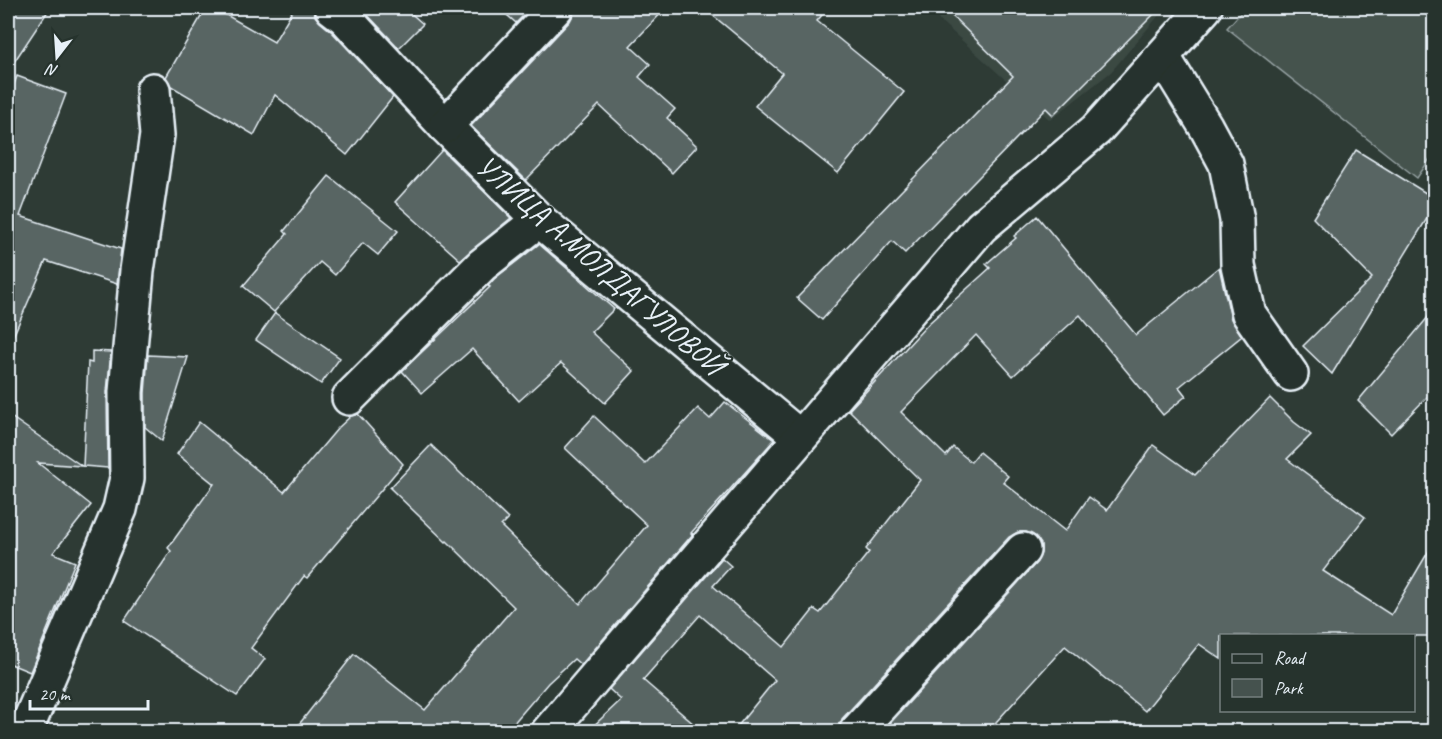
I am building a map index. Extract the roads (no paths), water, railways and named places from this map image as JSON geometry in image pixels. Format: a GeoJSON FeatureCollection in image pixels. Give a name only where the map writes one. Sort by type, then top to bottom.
{"type":"FeatureCollection","features":[{"type":"Feature","properties":{"kind":"street","name":"УЛИЦА А.МОЛДАГУЛОВОЙ"},"geometry":{"type":"LineString","coordinates":[[332,8],[345,18],[446,126],[539,220],[800,437]]}},
{"type":"Feature","properties":{"kind":"street"},"geometry":{"type":"LineString","coordinates":[[446,126],[556,8]]}},
{"type":"Feature","properties":{"kind":"street"},"geometry":{"type":"LineString","coordinates":[[548,732],[981,227],[1096,130],[1204,8]]}},
{"type":"Feature","properties":{"kind":"street"},"geometry":{"type":"LineString","coordinates":[[1163,57],[1226,164],[1237,220],[1238,266],[1249,314],[1291,374]]}},
{"type":"Feature","properties":{"kind":"street"},"geometry":{"type":"LineString","coordinates":[[25,732],[28,720],[120,509],[127,478],[126,392],[137,271],[157,135],[153,90]]}},
{"type":"Feature","properties":{"kind":"street"},"geometry":{"type":"LineString","coordinates":[[349,398],[482,265],[539,220]]}},
{"type":"Feature","properties":{"kind":"street"},"geometry":{"type":"LineString","coordinates":[[856,732],[1023,550]]}}]}
